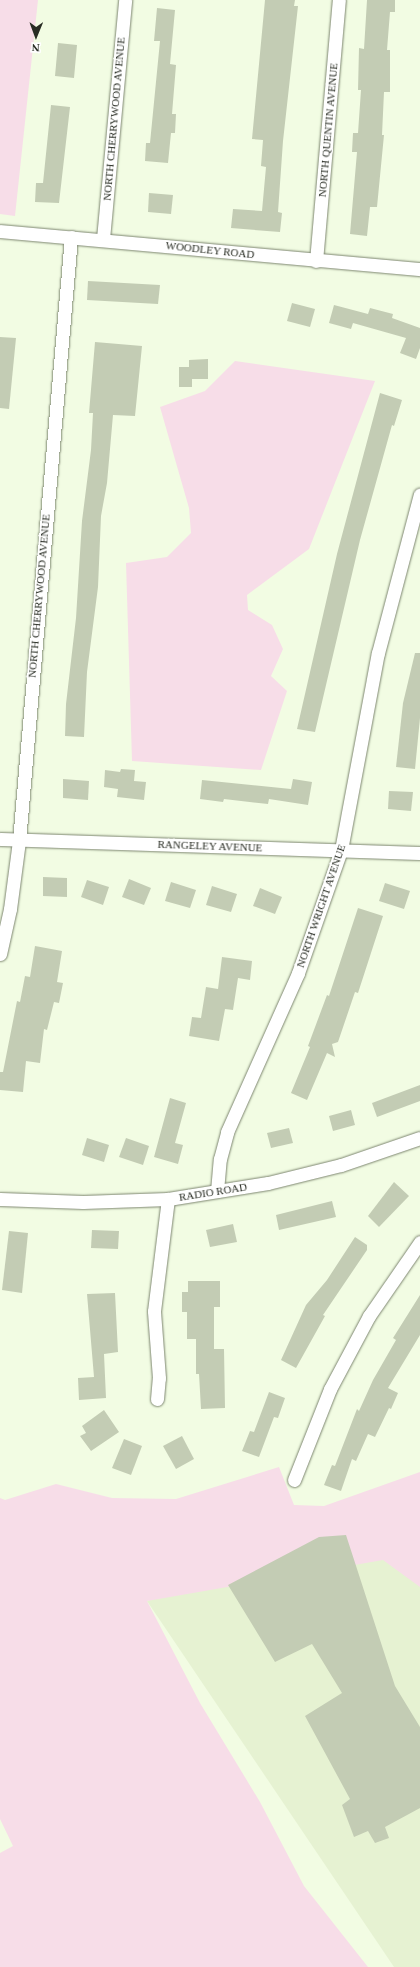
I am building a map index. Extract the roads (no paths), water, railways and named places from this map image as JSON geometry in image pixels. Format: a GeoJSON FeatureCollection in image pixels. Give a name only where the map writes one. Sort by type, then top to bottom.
{"type":"FeatureCollection","features":[{"type":"Feature","properties":{"kind":"street","name":"NORTH CHERRYWOOD AVENUE"},"geometry":{"type":"LineString","coordinates":[[103,239],[125,0]]}},
{"type":"Feature","properties":{"kind":"street","name":"NORTH QUENTIN AVENUE"},"geometry":{"type":"LineString","coordinates":[[316,261],[339,0]]}},
{"type":"Feature","properties":{"kind":"street","name":"WOODLEY ROAD"},"geometry":{"type":"LineString","coordinates":[[0,231],[103,239],[316,261],[420,269]]}},
{"type":"Feature","properties":{"kind":"street","name":"NORTH CHERRYWOOD AVENUE"},"geometry":{"type":"LineString","coordinates":[[0,954],[10,909],[19,840],[71,237]]}},
{"type":"Feature","properties":{"kind":"street","name":"NORTH WRIGHT AVENUE"},"geometry":{"type":"LineString","coordinates":[[217,1191],[220,1159],[227,1132],[298,973],[341,850],[378,653],[420,494]]}},
{"type":"Feature","properties":{"kind":"street","name":"RANGELEY AVENUE"},"geometry":{"type":"LineString","coordinates":[[0,839],[420,853]]}},
{"type":"Feature","properties":{"kind":"street","name":"RADIO ROAD"},"geometry":{"type":"LineString","coordinates":[[0,1200],[83,1202],[168,1199],[268,1183],[341,1165],[420,1138]]}},
{"type":"Feature","properties":{"kind":"street"},"geometry":{"type":"LineString","coordinates":[[157,1399],[159,1378],[154,1311],[168,1199]]}},
{"type":"Feature","properties":{"kind":"street"},"geometry":{"type":"LineString","coordinates":[[294,1480],[330,1389],[369,1316],[420,1242]]}}]}
